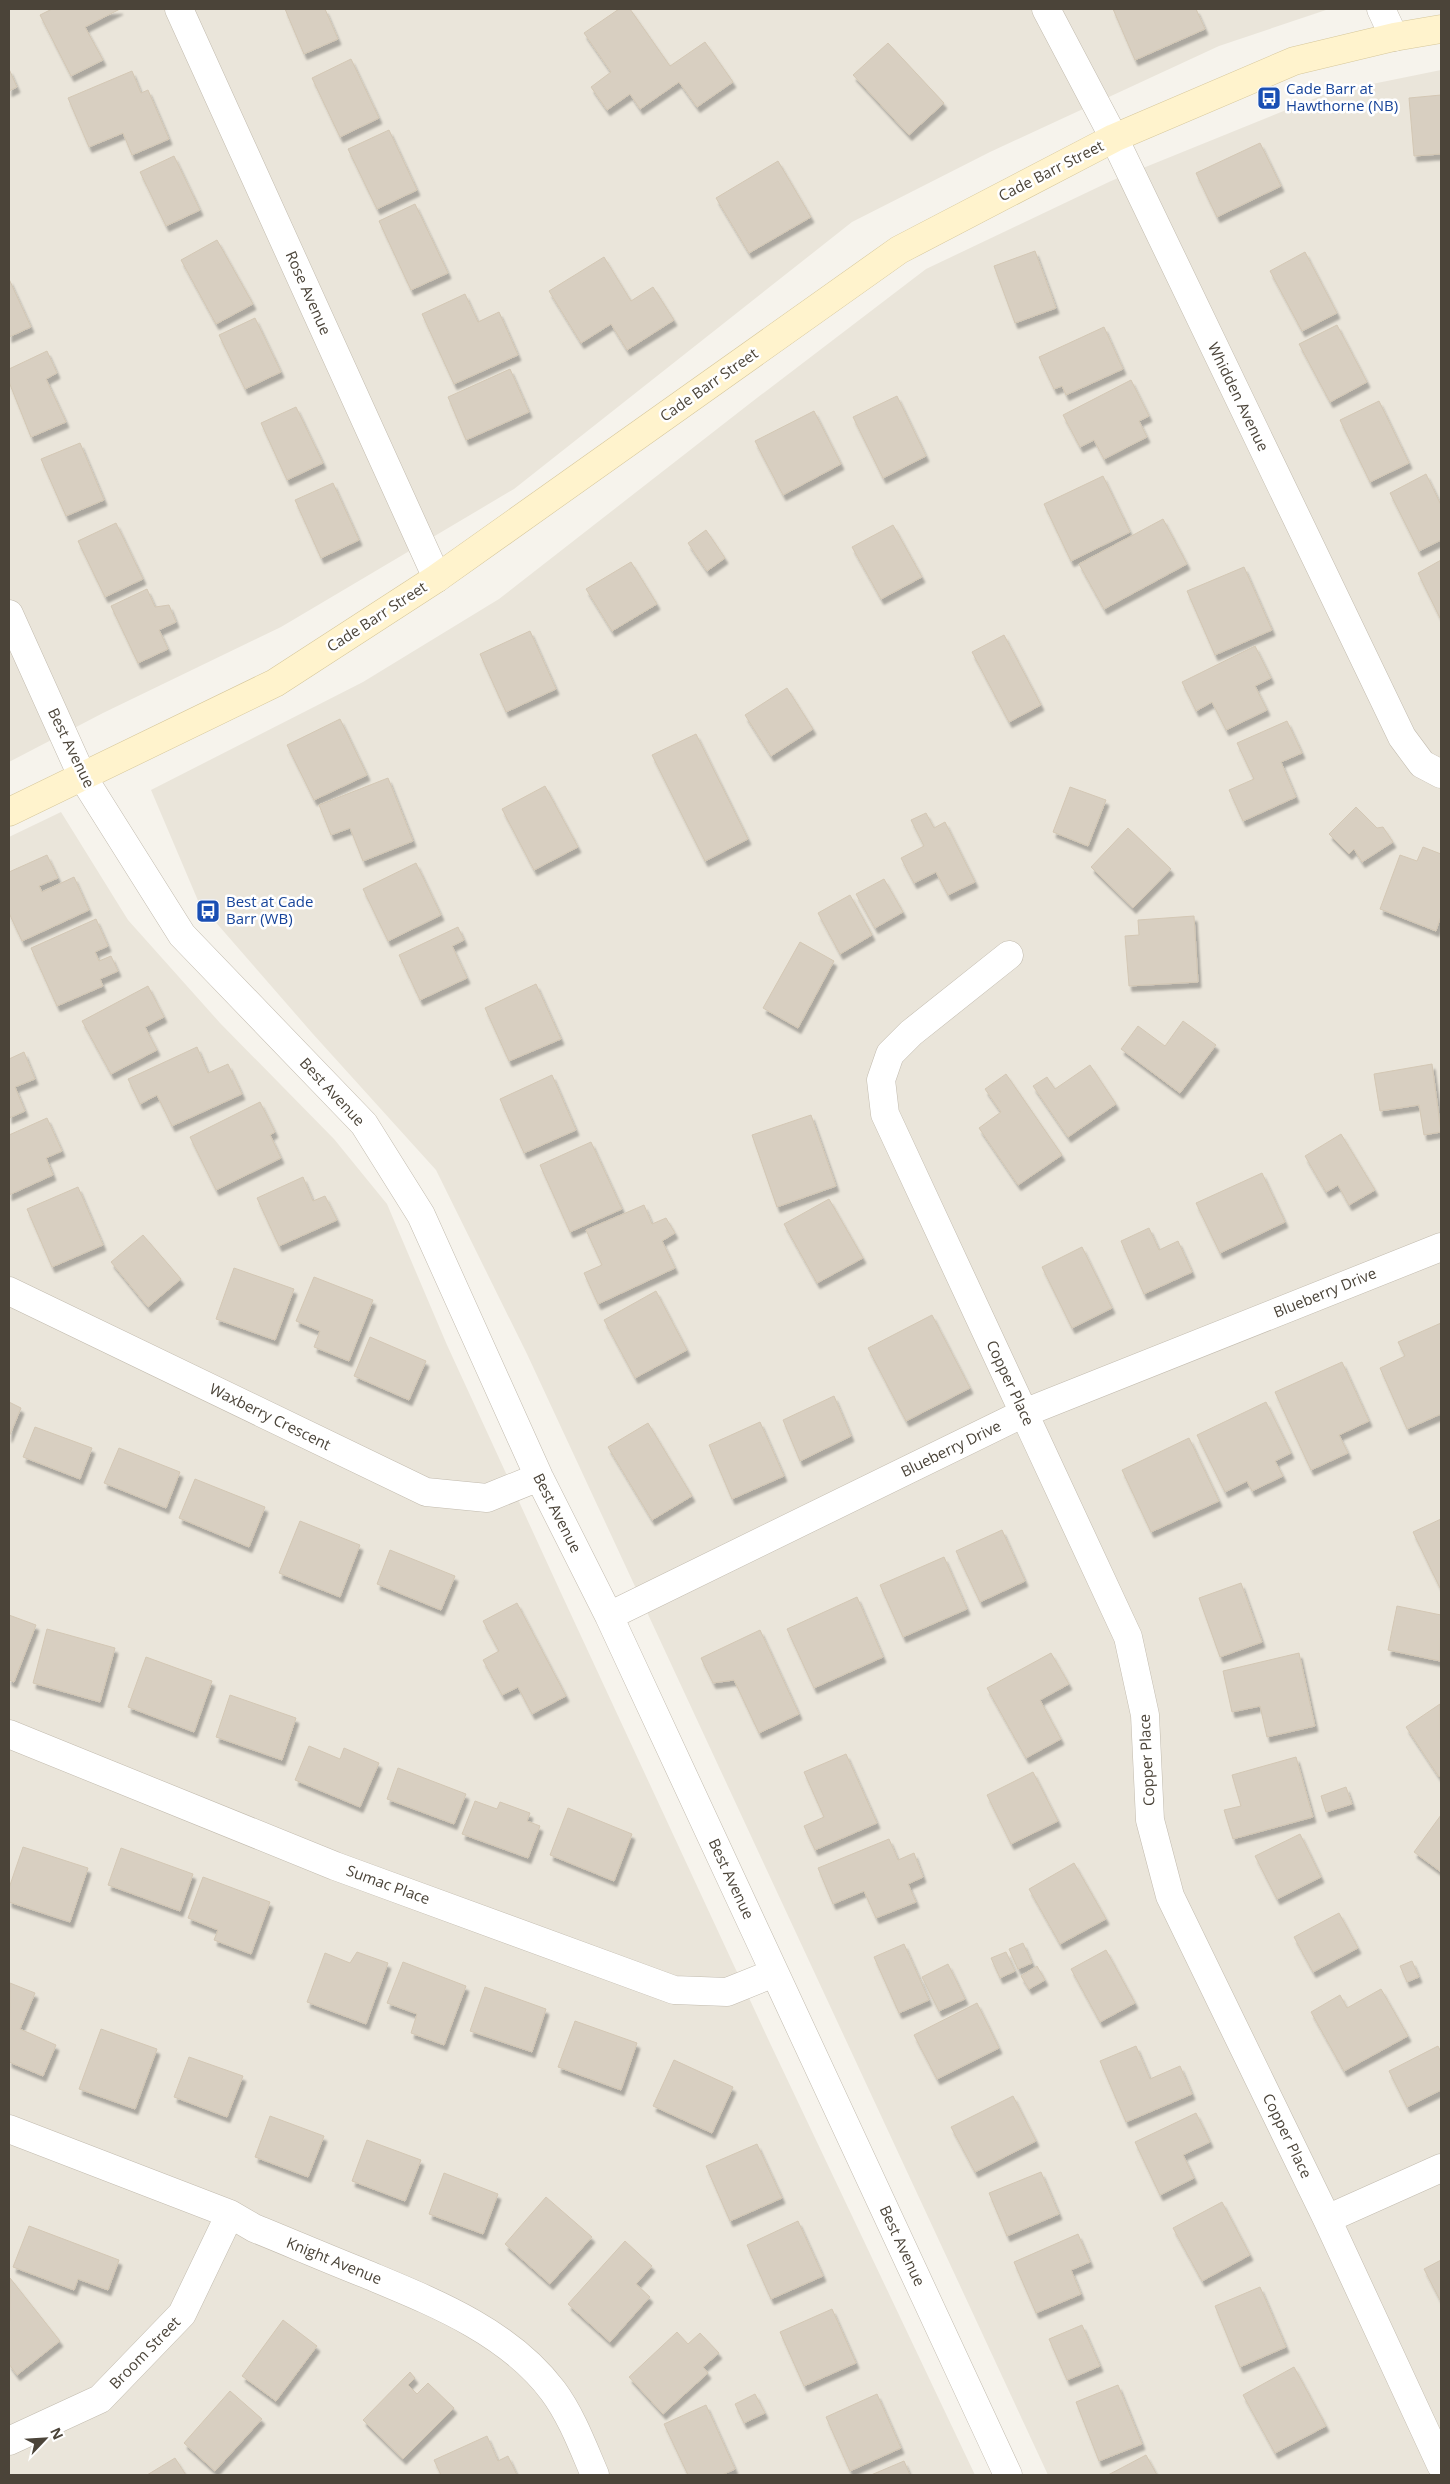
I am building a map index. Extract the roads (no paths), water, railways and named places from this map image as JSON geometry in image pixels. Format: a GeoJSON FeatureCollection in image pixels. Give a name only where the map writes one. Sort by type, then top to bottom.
{"type":"FeatureCollection","features":[{"type":"Feature","properties":{"kind":"street","name":"Rose Avenue"},"geometry":{"type":"LineString","coordinates":[[179,9],[437,578]]}},
{"type":"Feature","properties":{"kind":"street","name":"Whidden Avenue"},"geometry":{"type":"LineString","coordinates":[[1046,9],[1114,138],[1402,738],[1422,764],[1441,774]]}},
{"type":"Feature","properties":{"kind":"street"},"geometry":{"type":"LineString","coordinates":[[1381,9],[1394,37]]}},
{"type":"Feature","properties":{"kind":"street","name":"Cade Barr Street"},"geometry":{"type":"LineString","coordinates":[[9,812],[275,683],[437,578],[899,250],[1114,138],[1294,61],[1394,37],[1441,29]]}},
{"type":"Feature","properties":{"kind":"street","name":"Best Avenue"},"geometry":{"type":"LineString","coordinates":[[9,614],[82,776],[182,935],[364,1124],[421,1215],[539,1477],[609,1616],[1008,2475]]}},
{"type":"Feature","properties":{"kind":"street","name":"Copper Place"},"geometry":{"type":"LineString","coordinates":[[1009,955],[910,1033],[890,1054],[881,1080],[885,1114],[1128,1638],[1146,1715],[1150,1820],[1170,1896],[1328,2219],[1441,2465]]}},
{"type":"Feature","properties":{"kind":"street","name":"Blueberry Drive"},"geometry":{"type":"LineString","coordinates":[[609,1616],[1024,1413],[1441,1246]]}},
{"type":"Feature","properties":{"kind":"street","name":"Waxberry Crescent"},"geometry":{"type":"LineString","coordinates":[[9,1291],[426,1492],[487,1498],[539,1477]]}},
{"type":"Feature","properties":{"kind":"street","name":"Sumac Place"},"geometry":{"type":"LineString","coordinates":[[9,1734],[335,1866],[674,1990],[727,1992],[774,1973]]}},
{"type":"Feature","properties":{"kind":"street","name":"Knight Avenue"},"geometry":{"type":"LineString","coordinates":[[9,2129],[230,2214],[254,2228],[415,2294],[479,2326],[521,2357],[553,2391],[595,2475]]}},
{"type":"Feature","properties":{"kind":"street"},"geometry":{"type":"LineString","coordinates":[[1328,2219],[1441,2168]]}},
{"type":"Feature","properties":{"kind":"street","name":"Broom Street"},"geometry":{"type":"LineString","coordinates":[[9,2441],[100,2399],[182,2314],[230,2214]]}},
{"type":"Feature","properties":{"kind":"place","name":"Cade Barr at Hawthorne (NB)"},"geometry":{"type":"Point","coordinates":[1269,98]}},
{"type":"Feature","properties":{"kind":"place","name":"Best at Cade Barr (WB)"},"geometry":{"type":"Point","coordinates":[208,911]}}]}
